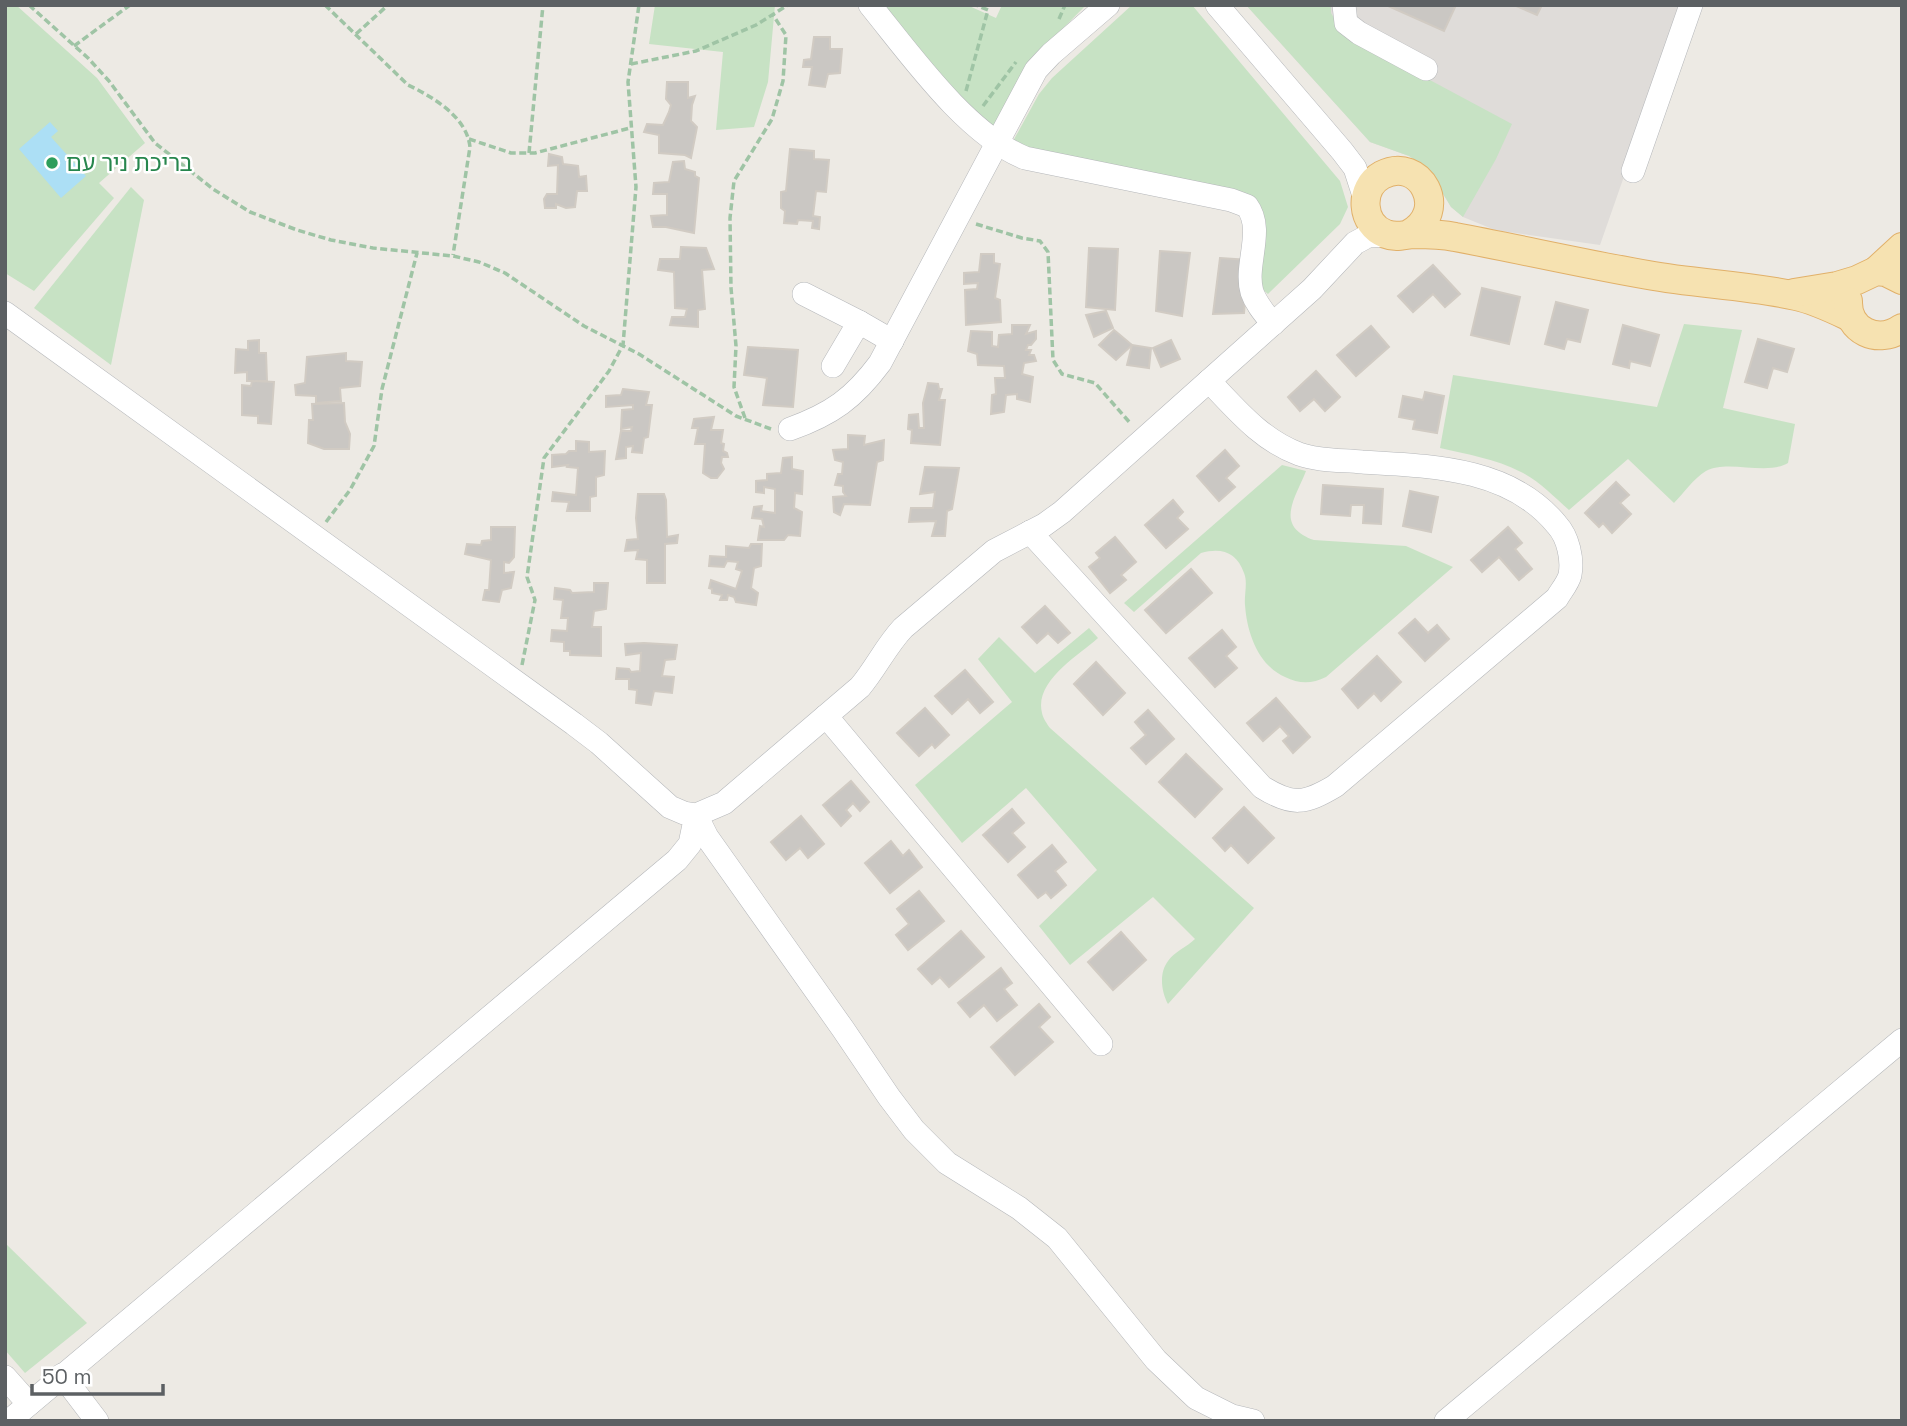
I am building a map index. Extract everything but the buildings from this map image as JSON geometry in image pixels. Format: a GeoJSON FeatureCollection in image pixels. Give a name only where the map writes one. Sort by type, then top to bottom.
{"type":"FeatureCollection","features":[{"type":"Feature","properties":{"kind":"main road"},"geometry":{"type":"LineString","coordinates":[[1398,234],[1422,226],[1430,204],[1429,195],[1419,180],[1411,174],[1393,172],[1375,180],[1365,204],[1373,225],[1398,234],[1447,235],[1650,275],[1781,293],[1817,302],[1850,317],[1861,331],[1869,335],[1887,335],[1902,328]]}},
{"type":"Feature","properties":{"kind":"main road"},"geometry":{"type":"LineString","coordinates":[[1430,204],[1451,227],[1474,240]]}},
{"type":"Feature","properties":{"kind":"main road"},"geometry":{"type":"LineString","coordinates":[[1850,317],[1848,299],[1878,277],[1902,247]]}},
{"type":"Feature","properties":{"kind":"main road"},"geometry":{"type":"LineString","coordinates":[[1781,293],[1826,289],[1878,277]]}},
{"type":"Feature","properties":{"kind":"street"},"geometry":{"type":"LineString","coordinates":[[870,5],[961,110],[997,144],[1025,158],[1231,200],[1247,206],[1254,221],[1250,283],[1252,294],[1273,324]]}},
{"type":"Feature","properties":{"kind":"street"},"geometry":{"type":"LineString","coordinates":[[790,429],[843,405],[862,387],[880,363],[1036,71],[1051,54],[1108,5]]}},
{"type":"Feature","properties":{"kind":"street"},"geometry":{"type":"LineString","coordinates":[[1217,5],[1354,168],[1365,204],[1344,253]]}},
{"type":"Feature","properties":{"kind":"street"},"geometry":{"type":"LineString","coordinates":[[1344,5],[1346,23],[1359,33],[1426,69]]}},
{"type":"Feature","properties":{"kind":"street"},"geometry":{"type":"LineString","coordinates":[[1633,172],[1692,5]]}},
{"type":"Feature","properties":{"kind":"street"},"geometry":{"type":"LineString","coordinates":[[1339,148],[1359,160],[1393,172]]}},
{"type":"Feature","properties":{"kind":"street"},"geometry":{"type":"LineString","coordinates":[[5,313],[599,743],[663,802],[684,813],[696,815],[724,803],[860,687],[873,672],[889,643],[903,628],[994,551],[1062,512],[1312,289],[1344,253],[1368,236],[1398,234]]}},
{"type":"Feature","properties":{"kind":"street"},"geometry":{"type":"LineString","coordinates":[[804,294],[892,341]]}},
{"type":"Feature","properties":{"kind":"street"},"geometry":{"type":"LineString","coordinates":[[833,366],[859,322]]}},
{"type":"Feature","properties":{"kind":"street"},"geometry":{"type":"LineString","coordinates":[[1030,532],[1262,787],[1280,799],[1294,801],[1317,797],[1335,786],[1557,598],[1570,577],[1570,553],[1563,531],[1547,512],[1524,495],[1494,481],[1458,470],[1330,460],[1300,455],[1271,441],[1209,381]]}},
{"type":"Feature","properties":{"kind":"street"},"geometry":{"type":"LineString","coordinates":[[826,716],[1101,1044]]}},
{"type":"Feature","properties":{"kind":"street"},"geometry":{"type":"LineString","coordinates":[[9,1421],[677,860],[690,844],[696,815]]}},
{"type":"Feature","properties":{"kind":"street"},"geometry":{"type":"LineString","coordinates":[[696,815],[706,837],[914,1130],[947,1163],[1019,1208],[1057,1238],[1156,1360],[1196,1398],[1232,1416],[1253,1421]]}},
{"type":"Feature","properties":{"kind":"street"},"geometry":{"type":"LineString","coordinates":[[1446,1421],[1902,1040]]}},
{"type":"Feature","properties":{"kind":"street"},"geometry":{"type":"LineString","coordinates":[[62,1375],[97,1421]]}},
{"type":"Feature","properties":{"kind":"street"},"geometry":{"type":"LineString","coordinates":[[5,1377],[29,1404]]}},
{"type":"Feature","properties":{"kind":"path"},"geometry":{"type":"LineString","coordinates":[[29,5],[109,81],[156,144],[213,189],[250,212],[331,240],[373,248],[453,256],[505,272],[584,326],[623,345],[736,416],[770,429],[790,429]]}},
{"type":"Feature","properties":{"kind":"path"},"geometry":{"type":"LineString","coordinates":[[74,46],[130,5]]}},
{"type":"Feature","properties":{"kind":"path"},"geometry":{"type":"LineString","coordinates":[[325,5],[408,85],[460,120],[470,147],[453,256]]}},
{"type":"Feature","properties":{"kind":"path"},"geometry":{"type":"LineString","coordinates":[[356,34],[388,5]]}},
{"type":"Feature","properties":{"kind":"path"},"geometry":{"type":"LineString","coordinates":[[529,153],[543,5]]}},
{"type":"Feature","properties":{"kind":"path"},"geometry":{"type":"LineString","coordinates":[[518,684],[535,600],[527,577],[544,458],[609,371],[623,345],[636,187],[628,82],[639,5]]}},
{"type":"Feature","properties":{"kind":"path"},"geometry":{"type":"LineString","coordinates":[[631,64],[696,51],[756,25],[788,5]]}},
{"type":"Feature","properties":{"kind":"path"},"geometry":{"type":"LineString","coordinates":[[961,110],[988,10],[976,5]]}},
{"type":"Feature","properties":{"kind":"path"},"geometry":{"type":"LineString","coordinates":[[746,419],[734,387],[736,346],[731,288],[730,218],[734,181],[772,119],[783,81],[786,35],[773,15]]}},
{"type":"Feature","properties":{"kind":"path"},"geometry":{"type":"LineString","coordinates":[[469,139],[511,153],[529,153],[630,128]]}},
{"type":"Feature","properties":{"kind":"path"},"geometry":{"type":"LineString","coordinates":[[957,218],[1021,238],[1040,241],[1048,252],[1053,360],[1062,374],[1095,383],[1144,439]]}},
{"type":"Feature","properties":{"kind":"path"},"geometry":{"type":"LineString","coordinates":[[315,537],[350,490],[374,446],[382,389],[417,253]]}},
{"type":"Feature","properties":{"kind":"shaded area"},"geometry":{"type":"Polygon","coordinates":[[[1246,5],[1684,5],[1600,245],[1495,230],[1463,217],[1451,207],[1428,169],[1409,156],[1370,142],[1246,5]]]}},
{"type":"Feature","properties":{"kind":"green space"},"geometry":{"type":"Polygon","coordinates":[[[5,5],[16,5],[97,78],[145,143],[99,183],[114,198],[34,291],[5,273],[5,5]]]}},
{"type":"Feature","properties":{"kind":"green space"},"geometry":{"type":"Polygon","coordinates":[[[655,5],[775,5],[768,82],[754,127],[716,130],[723,52],[649,44],[655,5]]]}},
{"type":"Feature","properties":{"kind":"green space"},"geometry":{"type":"Polygon","coordinates":[[[881,5],[967,5],[996,18],[1002,5],[1086,5],[1034,58],[997,130],[947,85],[881,5]]]}},
{"type":"Feature","properties":{"kind":"green space"},"geometry":{"type":"Polygon","coordinates":[[[1132,5],[1192,5],[1340,181],[1348,207],[1340,224],[1268,294],[1262,289],[1259,279],[1262,213],[1031,151],[1012,143],[1039,94],[1052,78],[1132,5]]]}},
{"type":"Feature","properties":{"kind":"green space"},"geometry":{"type":"Polygon","coordinates":[[[1246,5],[1331,5],[1331,13],[1344,34],[1512,124],[1496,159],[1463,217],[1451,207],[1428,169],[1409,156],[1370,142],[1246,5]]]}},
{"type":"Feature","properties":{"kind":"green space"},"geometry":{"type":"Polygon","coordinates":[[[131,187],[144,200],[111,365],[34,308],[131,187]]]}},
{"type":"Feature","properties":{"kind":"green space"},"geometry":{"type":"Polygon","coordinates":[[[1684,324],[1742,330],[1723,408],[1795,424],[1788,463],[1769,468],[1725,467],[1706,471],[1674,503],[1628,459],[1569,510],[1528,476],[1511,467],[1440,448],[1453,375],[1657,407],[1684,324]]]}},
{"type":"Feature","properties":{"kind":"green space"},"geometry":{"type":"Polygon","coordinates":[[[1282,465],[1306,471],[1291,511],[1294,527],[1302,534],[1314,540],[1406,546],[1453,567],[1326,677],[1311,682],[1285,677],[1268,665],[1261,656],[1248,626],[1244,573],[1237,560],[1227,553],[1201,553],[1134,612],[1124,603],[1282,465]]]}},
{"type":"Feature","properties":{"kind":"green space"},"geometry":{"type":"Polygon","coordinates":[[[1089,628],[1098,638],[1069,661],[1045,690],[1041,701],[1045,721],[1254,908],[1168,1004],[1162,982],[1165,966],[1174,955],[1195,939],[1153,897],[1070,965],[1039,926],[1097,870],[1026,788],[962,843],[915,785],[1012,702],[978,659],[999,637],[1035,673],[1089,628]]]}},
{"type":"Feature","properties":{"kind":"green space"},"geometry":{"type":"Polygon","coordinates":[[[5,1243],[87,1323],[25,1373],[5,1350],[5,1243]]]}},
{"type":"Feature","properties":{"kind":"water","name":"בריכת ניר עם"},"geometry":{"type":"Polygon","coordinates":[[[50,122],[58,131],[51,137],[86,176],[61,198],[19,149],[50,122]]]}},
{"type":"Feature","properties":{"kind":"place","name":"בריכת ניר עם"},"geometry":{"type":"Point","coordinates":[52,163]}}]}
